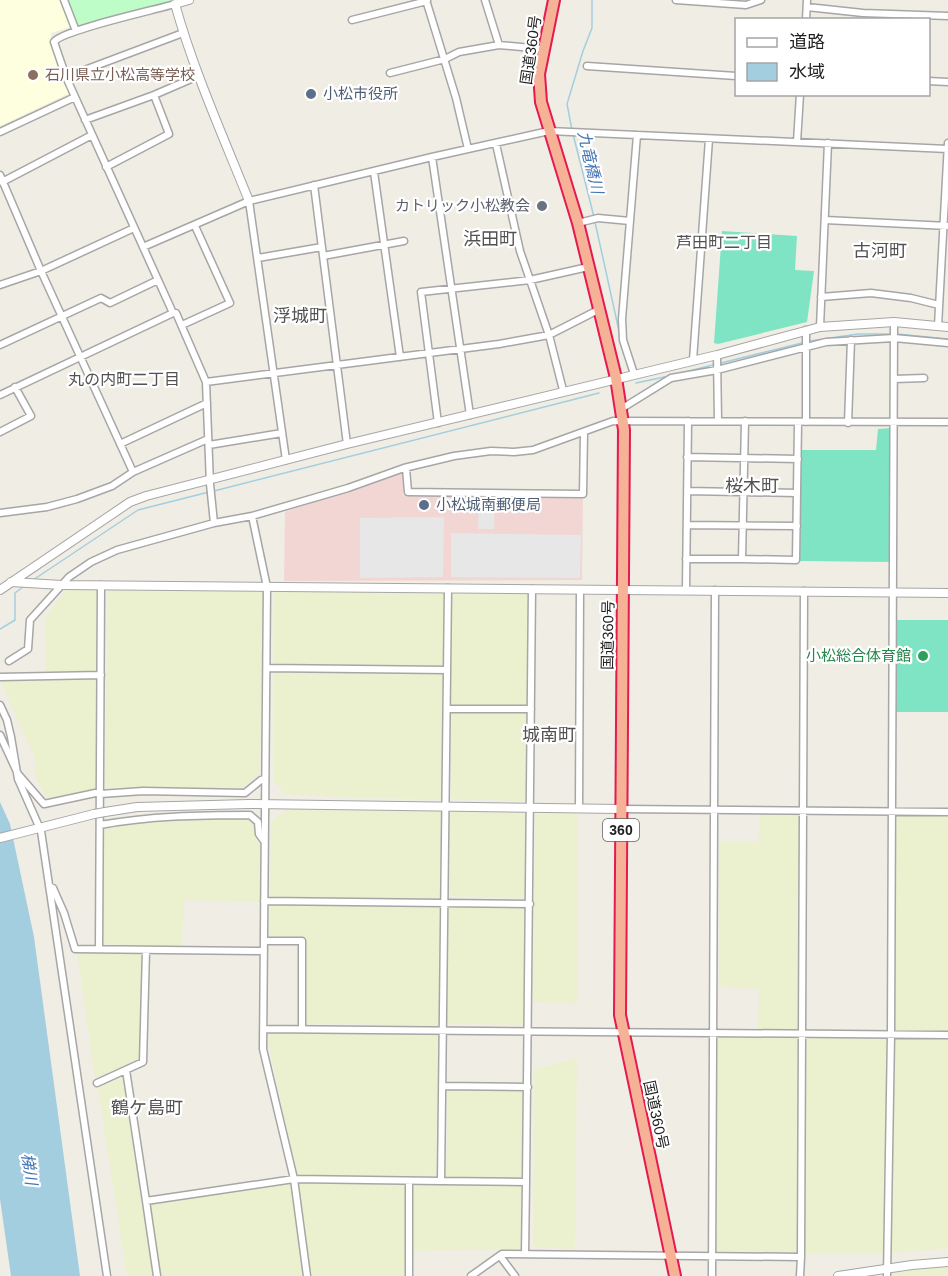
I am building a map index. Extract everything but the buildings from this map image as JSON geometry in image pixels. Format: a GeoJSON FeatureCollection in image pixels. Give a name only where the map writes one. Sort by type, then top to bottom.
{"type":"FeatureCollection","features":[{"type":"Feature","properties":{"kind":"highway","name":"国道360号"},"geometry":{"type":"LineString","coordinates":[[554,0],[539,75],[540,93],[549,131],[578,224],[616,378],[625,440],[620,1009],[675,1276]]}},
{"type":"Feature","properties":{"kind":"street"},"geometry":{"type":"LineString","coordinates":[[64,0],[76,31]]}},
{"type":"Feature","properties":{"kind":"street"},"geometry":{"type":"LineString","coordinates":[[189,0],[76,31],[58,37],[54,42],[85,120],[173,314],[176,314],[182,325],[206,382],[214,523]]}},
{"type":"Feature","properties":{"kind":"street"},"geometry":{"type":"LineString","coordinates":[[352,20],[426,0],[445,58],[468,149]]}},
{"type":"Feature","properties":{"kind":"street"},"geometry":{"type":"LineString","coordinates":[[485,0],[499,45]]}},
{"type":"Feature","properties":{"kind":"street"},"geometry":{"type":"LineString","coordinates":[[676,0],[746,5],[761,0]]}},
{"type":"Feature","properties":{"kind":"street"},"geometry":{"type":"LineString","coordinates":[[175,4],[198,76],[249,201],[286,460]]}},
{"type":"Feature","properties":{"kind":"street"},"geometry":{"type":"LineString","coordinates":[[807,4],[863,12],[948,16]]}},
{"type":"Feature","properties":{"kind":"street"},"geometry":{"type":"LineString","coordinates":[[66,77],[183,33]]}},
{"type":"Feature","properties":{"kind":"street"},"geometry":{"type":"LineString","coordinates":[[390,73],[459,52],[499,45],[543,49]]}},
{"type":"Feature","properties":{"kind":"street"},"geometry":{"type":"LineString","coordinates":[[587,66],[735,76]]}},
{"type":"Feature","properties":{"kind":"street"},"geometry":{"type":"LineString","coordinates":[[85,120],[198,76]]}},
{"type":"Feature","properties":{"kind":"street"},"geometry":{"type":"LineString","coordinates":[[930,81],[948,82]]}},
{"type":"Feature","properties":{"kind":"street"},"geometry":{"type":"LineString","coordinates":[[106,166],[169,134],[154,95]]}},
{"type":"Feature","properties":{"kind":"street"},"geometry":{"type":"LineString","coordinates":[[797,142],[800,96]]}},
{"type":"Feature","properties":{"kind":"street"},"geometry":{"type":"LineString","coordinates":[[0,132],[75,97]]}},
{"type":"Feature","properties":{"kind":"street"},"geometry":{"type":"LineString","coordinates":[[143,247],[249,201],[549,131],[948,149]]}},
{"type":"Feature","properties":{"kind":"street"},"geometry":{"type":"LineString","coordinates":[[2,182],[92,135]]}},
{"type":"Feature","properties":{"kind":"street"},"geometry":{"type":"LineString","coordinates":[[634,374],[623,340],[622,319],[637,135]]}},
{"type":"Feature","properties":{"kind":"street"},"geometry":{"type":"LineString","coordinates":[[693,360],[709,139]]}},
{"type":"Feature","properties":{"kind":"street"},"geometry":{"type":"LineString","coordinates":[[820,327],[828,143]]}},
{"type":"Feature","properties":{"kind":"street"},"geometry":{"type":"LineString","coordinates":[[938,326],[946,226],[948,143]]}},
{"type":"Feature","properties":{"kind":"street"},"geometry":{"type":"LineString","coordinates":[[495,144],[515,232],[549,335],[563,390]]}},
{"type":"Feature","properties":{"kind":"street"},"geometry":{"type":"LineString","coordinates":[[432,157],[470,416]]}},
{"type":"Feature","properties":{"kind":"street"},"geometry":{"type":"LineString","coordinates":[[374,172],[399,357]]}},
{"type":"Feature","properties":{"kind":"street"},"geometry":{"type":"LineString","coordinates":[[0,175],[41,271],[133,472]]}},
{"type":"Feature","properties":{"kind":"street"},"geometry":{"type":"LineString","coordinates":[[314,186],[347,444]]}},
{"type":"Feature","properties":{"kind":"street"},"geometry":{"type":"LineString","coordinates":[[578,224],[598,218],[630,221]]}},
{"type":"Feature","properties":{"kind":"street"},"geometry":{"type":"LineString","coordinates":[[825,220],[946,226]]}},
{"type":"Feature","properties":{"kind":"street"},"geometry":{"type":"LineString","coordinates":[[182,325],[230,303],[195,226]]}},
{"type":"Feature","properties":{"kind":"street"},"geometry":{"type":"LineString","coordinates":[[0,285],[41,271],[134,228]]}},
{"type":"Feature","properties":{"kind":"street"},"geometry":{"type":"LineString","coordinates":[[323,256],[404,241]]}},
{"type":"Feature","properties":{"kind":"street"},"geometry":{"type":"LineString","coordinates":[[258,258],[322,247]]}},
{"type":"Feature","properties":{"kind":"street"},"geometry":{"type":"LineString","coordinates":[[438,423],[421,292],[530,280],[588,267]]}},
{"type":"Feature","properties":{"kind":"street"},"geometry":{"type":"LineString","coordinates":[[0,345],[101,298],[110,303],[158,280]]}},
{"type":"Feature","properties":{"kind":"street"},"geometry":{"type":"LineString","coordinates":[[821,297],[871,293],[911,298],[939,305]]}},
{"type":"Feature","properties":{"kind":"street"},"geometry":{"type":"LineString","coordinates":[[206,382],[274,375],[549,335],[598,310]]}},
{"type":"Feature","properties":{"kind":"street"},"geometry":{"type":"LineString","coordinates":[[0,394],[173,314]]}},
{"type":"Feature","properties":{"kind":"street"},"geometry":{"type":"LineString","coordinates":[[887,1272],[891,1034],[894,322]]}},
{"type":"Feature","properties":{"kind":"street"},"geometry":{"type":"LineString","coordinates":[[0,590],[130,502],[146,496],[210,482],[347,444],[470,416],[563,390],[693,360],[820,327],[894,322],[948,327]]}},
{"type":"Feature","properties":{"kind":"street"},"geometry":{"type":"LineString","coordinates":[[686,559],[796,560],[798,459],[806,330]]}},
{"type":"Feature","properties":{"kind":"street"},"geometry":{"type":"LineString","coordinates":[[621,409],[671,378],[717,370],[826,342],[894,338],[948,343]]}},
{"type":"Feature","properties":{"kind":"street"},"geometry":{"type":"LineString","coordinates":[[848,423],[851,340]]}},
{"type":"Feature","properties":{"kind":"street"},"geometry":{"type":"LineString","coordinates":[[717,354],[718,421]]}},
{"type":"Feature","properties":{"kind":"street"},"geometry":{"type":"LineString","coordinates":[[894,379],[924,378]]}},
{"type":"Feature","properties":{"kind":"street"},"geometry":{"type":"LineString","coordinates":[[0,432],[31,416],[15,387]]}},
{"type":"Feature","properties":{"kind":"street"},"geometry":{"type":"LineString","coordinates":[[120,444],[207,403]]}},
{"type":"Feature","properties":{"kind":"street"},"geometry":{"type":"LineString","coordinates":[[9,661],[28,649],[30,620],[69,577],[91,562],[117,550],[214,523],[252,516],[348,488],[406,468],[454,456],[482,452],[533,450],[613,421],[948,422]]}},
{"type":"Feature","properties":{"kind":"street"},"geometry":{"type":"LineString","coordinates":[[686,590],[688,421]]}},
{"type":"Feature","properties":{"kind":"street"},"geometry":{"type":"LineString","coordinates":[[742,559],[744,421]]}},
{"type":"Feature","properties":{"kind":"street"},"geometry":{"type":"LineString","coordinates":[[406,468],[408,492],[583,494],[584,432]]}},
{"type":"Feature","properties":{"kind":"street"},"geometry":{"type":"LineString","coordinates":[[0,513],[47,507],[77,499],[112,486],[133,472],[208,442],[282,433]]}},
{"type":"Feature","properties":{"kind":"street"},"geometry":{"type":"LineString","coordinates":[[687,457],[798,459]]}},
{"type":"Feature","properties":{"kind":"street"},"geometry":{"type":"LineString","coordinates":[[687,491],[797,493]]}},
{"type":"Feature","properties":{"kind":"street"},"geometry":{"type":"LineString","coordinates":[[252,516],[267,587],[263,1049],[294,1179],[307,1276]]}},
{"type":"Feature","properties":{"kind":"street"},"geometry":{"type":"LineString","coordinates":[[687,525],[796,526]]}},
{"type":"Feature","properties":{"kind":"street"},"geometry":{"type":"LineString","coordinates":[[10,582],[62,585],[948,593]]}},
{"type":"Feature","properties":{"kind":"street"},"geometry":{"type":"LineString","coordinates":[[99,949],[101,585]]}},
{"type":"Feature","properties":{"kind":"street"},"geometry":{"type":"LineString","coordinates":[[441,1182],[448,588]]}},
{"type":"Feature","properties":{"kind":"street"},"geometry":{"type":"LineString","coordinates":[[525,1254],[532,589]]}},
{"type":"Feature","properties":{"kind":"street"},"geometry":{"type":"LineString","coordinates":[[579,808],[580,590]]}},
{"type":"Feature","properties":{"kind":"street"},"geometry":{"type":"LineString","coordinates":[[712,1276],[715,590]]}},
{"type":"Feature","properties":{"kind":"street"},"geometry":{"type":"LineString","coordinates":[[800,1276],[804,591]]}},
{"type":"Feature","properties":{"kind":"street"},"geometry":{"type":"LineString","coordinates":[[267,668],[447,670]]}},
{"type":"Feature","properties":{"kind":"street"},"geometry":{"type":"LineString","coordinates":[[0,677],[101,675]]}},
{"type":"Feature","properties":{"kind":"street"},"geometry":{"type":"LineString","coordinates":[[0,705],[7,720],[18,779],[35,828],[49,885],[107,1276]]}},
{"type":"Feature","properties":{"kind":"street"},"geometry":{"type":"LineString","coordinates":[[447,709],[531,709]]}},
{"type":"Feature","properties":{"kind":"street"},"geometry":{"type":"LineString","coordinates":[[0,735],[18,774],[44,804],[100,793],[245,792],[265,779]]}},
{"type":"Feature","properties":{"kind":"street"},"geometry":{"type":"LineString","coordinates":[[0,838],[94,814],[137,807],[265,805],[948,812]]}},
{"type":"Feature","properties":{"kind":"street"},"geometry":{"type":"LineString","coordinates":[[100,825],[138,818],[183,814],[250,815],[258,822],[259,834],[265,842]]}},
{"type":"Feature","properties":{"kind":"street"},"geometry":{"type":"LineString","coordinates":[[49,885],[53,888],[64,913],[75,949],[264,951]]}},
{"type":"Feature","properties":{"kind":"street"},"geometry":{"type":"LineString","coordinates":[[264,901],[530,904]]}},
{"type":"Feature","properties":{"kind":"street"},"geometry":{"type":"LineString","coordinates":[[264,941],[302,942],[302,1029]]}},
{"type":"Feature","properties":{"kind":"street"},"geometry":{"type":"LineString","coordinates":[[97,1083],[144,1062],[146,950]]}},
{"type":"Feature","properties":{"kind":"street"},"geometry":{"type":"LineString","coordinates":[[263,1029],[948,1035]]}},
{"type":"Feature","properties":{"kind":"street"},"geometry":{"type":"LineString","coordinates":[[126,1070],[157,1276]]}},
{"type":"Feature","properties":{"kind":"street"},"geometry":{"type":"LineString","coordinates":[[442,1086],[528,1087]]}},
{"type":"Feature","properties":{"kind":"street"},"geometry":{"type":"LineString","coordinates":[[146,1201],[294,1179],[526,1182]]}},
{"type":"Feature","properties":{"kind":"street"},"geometry":{"type":"LineString","coordinates":[[409,1181],[409,1276]]}},
{"type":"Feature","properties":{"kind":"street"},"geometry":{"type":"LineString","coordinates":[[471,1276],[502,1254],[801,1257]]}},
{"type":"Feature","properties":{"kind":"street"},"geometry":{"type":"LineString","coordinates":[[500,1256],[515,1276]]}},
{"type":"Feature","properties":{"kind":"street"},"geometry":{"type":"LineString","coordinates":[[838,1276],[887,1272],[948,1262]]}},
{"type":"Feature","properties":{"kind":"shaded area","name":"石川県立小松高等学校"},"geometry":{"type":"Polygon","coordinates":[[[0,0],[62,0],[70,27],[51,33],[51,42],[74,91],[0,126],[0,0]]]}},
{"type":"Feature","properties":{"kind":"shaded area"},"geometry":{"type":"Polygon","coordinates":[[[400,473],[404,476],[403,495],[583,496],[582,580],[284,581],[285,512],[400,473]]]}},
{"type":"Feature","properties":{"kind":"shaded area"},"geometry":{"type":"Polygon","coordinates":[[[479,497],[495,497],[494,529],[478,529],[479,497]]]}},
{"type":"Feature","properties":{"kind":"shaded area"},"geometry":{"type":"Polygon","coordinates":[[[444,517],[443,577],[360,578],[360,518],[444,517]]]}},
{"type":"Feature","properties":{"kind":"shaded area"},"geometry":{"type":"Polygon","coordinates":[[[451,533],[581,535],[580,578],[451,577],[451,533]]]}},
{"type":"Feature","properties":{"kind":"shaded area"},"geometry":{"type":"Polygon","coordinates":[[[108,589],[260,591],[263,595],[260,773],[243,788],[105,787],[108,589]]]}},
{"type":"Feature","properties":{"kind":"shaded area"},"geometry":{"type":"Polygon","coordinates":[[[67,590],[97,590],[98,672],[46,671],[45,617],[67,590]]]}},
{"type":"Feature","properties":{"kind":"shaded area"},"geometry":{"type":"Polygon","coordinates":[[[278,591],[445,593],[443,800],[286,795],[273,780],[273,595],[278,591]]]}},
{"type":"Feature","properties":{"kind":"shaded area"},"geometry":{"type":"Polygon","coordinates":[[[452,593],[529,594],[526,801],[451,799],[452,593]]]}},
{"type":"Feature","properties":{"kind":"shaded area"},"geometry":{"type":"Polygon","coordinates":[[[98,679],[97,790],[48,800],[34,774],[36,761],[0,680],[98,679]]]}},
{"type":"Feature","properties":{"kind":"shaded area"},"geometry":{"type":"Polygon","coordinates":[[[286,810],[442,811],[441,898],[270,897],[271,822],[286,810]]]}},
{"type":"Feature","properties":{"kind":"shaded area"},"geometry":{"type":"Polygon","coordinates":[[[450,812],[529,813],[527,898],[449,896],[450,812]]]}},
{"type":"Feature","properties":{"kind":"shaded area"},"geometry":{"type":"Polygon","coordinates":[[[535,814],[578,814],[577,1004],[533,1002],[535,814]]]}},
{"type":"Feature","properties":{"kind":"shaded area"},"geometry":{"type":"Polygon","coordinates":[[[760,815],[801,815],[797,1030],[758,1030],[759,989],[719,987],[719,841],[759,841],[760,815]]]}},
{"type":"Feature","properties":{"kind":"shaded area"},"geometry":{"type":"Polygon","coordinates":[[[895,816],[948,816],[948,1031],[894,1031],[895,816]]]}},
{"type":"Feature","properties":{"kind":"shaded area"},"geometry":{"type":"Polygon","coordinates":[[[249,819],[255,826],[255,839],[262,847],[262,902],[184,900],[182,947],[104,944],[104,830],[137,820],[249,819]]]}},
{"type":"Feature","properties":{"kind":"shaded area"},"geometry":{"type":"Polygon","coordinates":[[[270,903],[441,904],[439,1026],[305,1023],[305,938],[270,937],[270,903]]]}},
{"type":"Feature","properties":{"kind":"shaded area"},"geometry":{"type":"Polygon","coordinates":[[[448,905],[528,906],[526,1025],[447,1024],[448,905]]]}},
{"type":"Feature","properties":{"kind":"shaded area"},"geometry":{"type":"Polygon","coordinates":[[[77,953],[141,954],[141,1059],[95,1078],[77,953]]]}},
{"type":"Feature","properties":{"kind":"shaded area"},"geometry":{"type":"Polygon","coordinates":[[[271,1032],[438,1034],[436,1175],[297,1177],[268,1040],[271,1032]]]}},
{"type":"Feature","properties":{"kind":"shaded area"},"geometry":{"type":"Polygon","coordinates":[[[804,1037],[888,1038],[883,1253],[804,1253],[804,1037]]]}},
{"type":"Feature","properties":{"kind":"shaded area"},"geometry":{"type":"Polygon","coordinates":[[[717,1038],[798,1038],[797,1252],[716,1251],[717,1038]]]}},
{"type":"Feature","properties":{"kind":"shaded area"},"geometry":{"type":"Polygon","coordinates":[[[894,1038],[948,1038],[948,1248],[891,1253],[894,1038]]]}},
{"type":"Feature","properties":{"kind":"shaded area"},"geometry":{"type":"Polygon","coordinates":[[[577,1058],[575,1249],[533,1247],[534,1070],[577,1058]]]}},
{"type":"Feature","properties":{"kind":"shaded area"},"geometry":{"type":"Polygon","coordinates":[[[123,1078],[153,1276],[127,1276],[98,1088],[123,1078]]]}},
{"type":"Feature","properties":{"kind":"shaded area"},"geometry":{"type":"Polygon","coordinates":[[[448,1088],[525,1089],[523,1179],[446,1179],[448,1088]]]}},
{"type":"Feature","properties":{"kind":"shaded area"},"geometry":{"type":"Polygon","coordinates":[[[290,1183],[302,1276],[161,1276],[150,1204],[290,1183]]]}},
{"type":"Feature","properties":{"kind":"shaded area"},"geometry":{"type":"Polygon","coordinates":[[[298,1183],[407,1183],[405,1276],[311,1276],[298,1183]]]}},
{"type":"Feature","properties":{"kind":"shaded area"},"geometry":{"type":"Polygon","coordinates":[[[414,1184],[523,1185],[521,1249],[414,1251],[414,1184]]]}},
{"type":"Feature","properties":{"kind":"shaded area"},"geometry":{"type":"Polygon","coordinates":[[[931,1267],[948,1267],[948,1276],[890,1276],[890,1274],[931,1267]]]}},
{"type":"Feature","properties":{"kind":"green space"},"geometry":{"type":"Polygon","coordinates":[[[68,0],[174,0],[79,28],[68,0]]]}},
{"type":"Feature","properties":{"kind":"green space"},"geometry":{"type":"Polygon","coordinates":[[[722,231],[797,236],[795,270],[814,271],[807,322],[718,344],[714,343],[722,231]]]}},
{"type":"Feature","properties":{"kind":"green space"},"geometry":{"type":"Polygon","coordinates":[[[891,428],[891,562],[800,561],[801,450],[876,450],[878,429],[891,428]]]}},
{"type":"Feature","properties":{"kind":"green space"},"geometry":{"type":"Polygon","coordinates":[[[896,620],[948,620],[948,712],[895,712],[896,620]]]}},
{"type":"Feature","properties":{"kind":"water","name":"梯川"},"geometry":{"type":"Polygon","coordinates":[[[0,802],[10,824],[34,937],[80,1276],[11,1276],[0,1199],[0,802]]]}},
{"type":"Feature","properties":{"kind":"waterway","name":"九竜橋川"},"geometry":{"type":"LineString","coordinates":[[572,130],[567,104],[592,28],[592,0]]}},
{"type":"Feature","properties":{"kind":"waterway","name":"九竜橋川"},"geometry":{"type":"LineString","coordinates":[[573,134],[594,217]]}},
{"type":"Feature","properties":{"kind":"waterway","name":"九竜橋川"},"geometry":{"type":"LineString","coordinates":[[595,222],[619,331]]}},
{"type":"Feature","properties":{"kind":"waterway"},"geometry":{"type":"LineString","coordinates":[[809,341],[858,334],[891,334]]}},
{"type":"Feature","properties":{"kind":"waterway"},"geometry":{"type":"LineString","coordinates":[[897,334],[948,339]]}},
{"type":"Feature","properties":{"kind":"waterway"},"geometry":{"type":"LineString","coordinates":[[721,363],[802,343]]}},
{"type":"Feature","properties":{"kind":"waterway"},"geometry":{"type":"LineString","coordinates":[[673,375],[713,365]]}},
{"type":"Feature","properties":{"kind":"waterway"},"geometry":{"type":"LineString","coordinates":[[636,383],[669,376]]}},
{"type":"Feature","properties":{"kind":"waterway"},"geometry":{"type":"LineString","coordinates":[[214,491],[599,393]]}},
{"type":"Feature","properties":{"kind":"waterway"},"geometry":{"type":"LineString","coordinates":[[33,580],[138,510],[209,492]]}},
{"type":"Feature","properties":{"kind":"waterway"},"geometry":{"type":"LineString","coordinates":[[0,629],[15,620],[15,593],[24,586]]}},
{"type":"Feature","properties":{"kind":"place","name":"石川県立小松高等学校"},"geometry":{"type":"Point","coordinates":[33,75]}},
{"type":"Feature","properties":{"kind":"place","name":"小松市役所"},"geometry":{"type":"Point","coordinates":[311,94]}},
{"type":"Feature","properties":{"kind":"place","name":"カトリック小松教会"},"geometry":{"type":"Point","coordinates":[542,206]}},
{"type":"Feature","properties":{"kind":"place","name":"小松城南郵便局"},"geometry":{"type":"Point","coordinates":[424,505]}},
{"type":"Feature","properties":{"kind":"place","name":"小松総合体育館"},"geometry":{"type":"Point","coordinates":[923,656]}},
{"type":"Feature","properties":{"kind":"district","name":"浜田町"},"geometry":{"type":"Point","coordinates":[490,239]}},
{"type":"Feature","properties":{"kind":"district","name":"芦田町二丁目"},"geometry":{"type":"Point","coordinates":[724,242]}},
{"type":"Feature","properties":{"kind":"district","name":"古河町"},"geometry":{"type":"Point","coordinates":[880,251]}},
{"type":"Feature","properties":{"kind":"district","name":"浮城町"},"geometry":{"type":"Point","coordinates":[300,316]}},
{"type":"Feature","properties":{"kind":"district","name":"丸の内町二丁目"},"geometry":{"type":"Point","coordinates":[124,379]}},
{"type":"Feature","properties":{"kind":"district","name":"桜木町"},"geometry":{"type":"Point","coordinates":[752,486]}},
{"type":"Feature","properties":{"kind":"district","name":"城南町"},"geometry":{"type":"Point","coordinates":[549,735]}},
{"type":"Feature","properties":{"kind":"district","name":"鶴ケ島町"},"geometry":{"type":"Point","coordinates":[147,1108]}}]}
